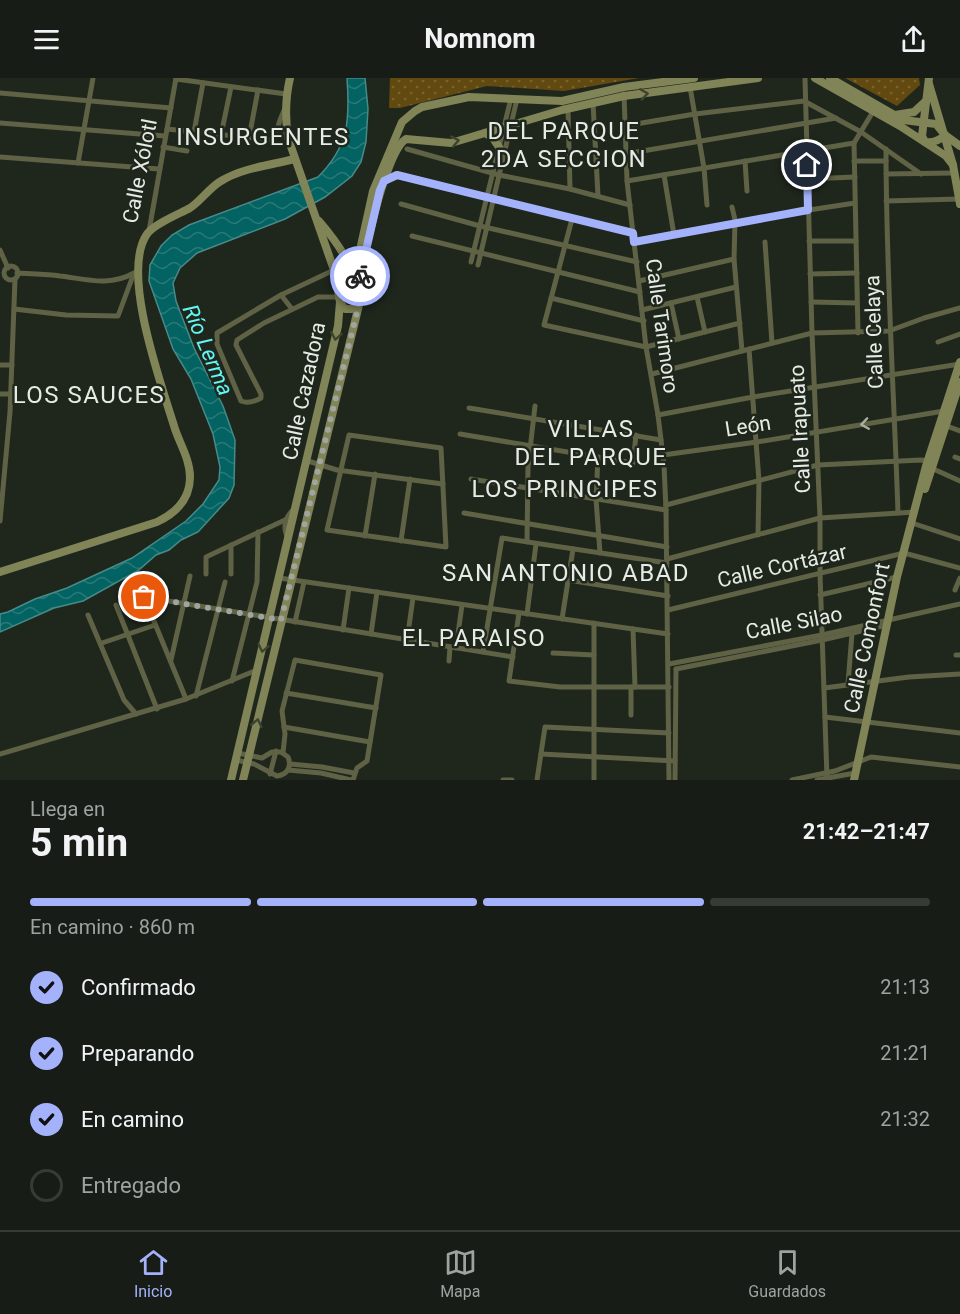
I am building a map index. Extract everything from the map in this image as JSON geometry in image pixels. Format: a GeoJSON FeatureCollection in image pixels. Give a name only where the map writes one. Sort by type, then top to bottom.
{"type":"FeatureCollection","features":[{"type":"Feature","properties":{"kind":"street"},"geometry":{"type":"LineString","coordinates":[[78,163],[93,78]]}},
{"type":"Feature","properties":{"kind":"street"},"geometry":{"type":"LineString","coordinates":[[290,78],[285,108],[288,138],[316,215]]}},
{"type":"Feature","properties":{"kind":"street"},"geometry":{"type":"LineString","coordinates":[[380,183],[360,276],[359,298],[355,308],[349,310],[343,307],[340,299],[360,250],[380,183],[397,143],[402,122],[408,116],[422,107],[469,97],[562,101],[694,78]]}},
{"type":"Feature","properties":{"kind":"street"},"geometry":{"type":"LineString","coordinates":[[397,143],[410,138],[451,143],[624,92],[690,87],[758,78]]}},
{"type":"Feature","properties":{"kind":"street","name":"Calle Irapuato"},"geometry":{"type":"LineString","coordinates":[[805,78],[827,776]]}},
{"type":"Feature","properties":{"kind":"street"},"geometry":{"type":"LineString","coordinates":[[815,78],[874,110],[925,142],[945,156],[954,169]]}},
{"type":"Feature","properties":{"kind":"street"},"geometry":{"type":"LineString","coordinates":[[830,78],[840,81],[893,115],[909,122],[936,124],[945,135],[960,146]]}},
{"type":"Feature","properties":{"kind":"street"},"geometry":{"type":"LineString","coordinates":[[176,79],[286,94]]}},
{"type":"Feature","properties":{"kind":"street","name":"Calle Xólotl"},"geometry":{"type":"LineString","coordinates":[[0,572],[157,522],[171,515],[182,504],[188,491],[190,476],[188,461],[176,432],[151,350],[136,272],[140,250],[149,231],[176,79]]}},
{"type":"Feature","properties":{"kind":"street"},"geometry":{"type":"LineString","coordinates":[[925,142],[922,132],[929,81]]}},
{"type":"Feature","properties":{"kind":"street"},"geometry":{"type":"LineString","coordinates":[[886,201],[960,202],[954,169],[929,81]]}},
{"type":"Feature","properties":{"kind":"street"},"geometry":{"type":"LineString","coordinates":[[194,132],[203,83]]}},
{"type":"Feature","properties":{"kind":"street"},"geometry":{"type":"LineString","coordinates":[[221,135],[231,87]]}},
{"type":"Feature","properties":{"kind":"street"},"geometry":{"type":"LineString","coordinates":[[690,87],[704,168],[707,205]]}},
{"type":"Feature","properties":{"kind":"street"},"geometry":{"type":"LineString","coordinates":[[249,138],[258,90]]}},
{"type":"Feature","properties":{"kind":"street","name":"Calle Tarimoro"},"geometry":{"type":"LineString","coordinates":[[624,92],[627,181],[646,347],[663,455],[669,634],[669,733],[672,761]]}},
{"type":"Feature","properties":{"kind":"street"},"geometry":{"type":"LineString","coordinates":[[0,93],[171,108]]}},
{"type":"Feature","properties":{"kind":"street"},"geometry":{"type":"LineString","coordinates":[[893,115],[914,112],[928,97]]}},
{"type":"Feature","properties":{"kind":"street"},"geometry":{"type":"LineString","coordinates":[[474,264],[514,99]]}},
{"type":"Feature","properties":{"kind":"street"},"geometry":{"type":"LineString","coordinates":[[624,126],[695,114],[804,101],[861,132],[921,174]]}},
{"type":"Feature","properties":{"kind":"street"},"geometry":{"type":"LineString","coordinates":[[593,103],[598,196]]}},
{"type":"Feature","properties":{"kind":"street"},"geometry":{"type":"LineString","coordinates":[[167,129],[274,140],[285,108]]}},
{"type":"Feature","properties":{"kind":"street"},"geometry":{"type":"LineString","coordinates":[[568,108],[570,189]]}},
{"type":"Feature","properties":{"kind":"street"},"geometry":{"type":"LineString","coordinates":[[858,333],[854,143],[874,110]]}},
{"type":"Feature","properties":{"kind":"street"},"geometry":{"type":"LineString","coordinates":[[625,154],[836,118]]}},
{"type":"Feature","properties":{"kind":"street"},"geometry":{"type":"LineString","coordinates":[[0,123],[165,136]]}},
{"type":"Feature","properties":{"kind":"street"},"geometry":{"type":"LineString","coordinates":[[496,174],[500,147],[508,126]]}},
{"type":"Feature","properties":{"kind":"street"},"geometry":{"type":"LineString","coordinates":[[485,133],[496,139],[500,147]]}},
{"type":"Feature","properties":{"kind":"street"},"geometry":{"type":"LineString","coordinates":[[925,142],[934,142],[945,135]]}},
{"type":"Feature","properties":{"kind":"street"},"geometry":{"type":"LineString","coordinates":[[627,181],[854,143]]}},
{"type":"Feature","properties":{"kind":"street"},"geometry":{"type":"LineString","coordinates":[[163,147],[187,151]]}},
{"type":"Feature","properties":{"kind":"street"},"geometry":{"type":"LineString","coordinates":[[407,149],[496,174],[570,189],[630,205]]}},
{"type":"Feature","properties":{"kind":"street","name":"Calle Celaya"},"geometry":{"type":"LineString","coordinates":[[886,149],[889,331],[898,513]]}},
{"type":"Feature","properties":{"kind":"street"},"geometry":{"type":"LineString","coordinates":[[0,156],[159,170]]}},
{"type":"Feature","properties":{"kind":"street"},"geometry":{"type":"LineString","coordinates":[[745,161],[747,191]]}},
{"type":"Feature","properties":{"kind":"street"},"geometry":{"type":"LineString","coordinates":[[854,161],[886,161]]}},
{"type":"Feature","properties":{"kind":"street"},"geometry":{"type":"LineString","coordinates":[[149,231],[193,206],[211,188],[232,175],[297,162]]}},
{"type":"Feature","properties":{"kind":"street"},"geometry":{"type":"LineString","coordinates":[[886,174],[921,174],[954,169]]}},
{"type":"Feature","properties":{"kind":"street"},"geometry":{"type":"LineString","coordinates":[[380,183],[397,175],[633,233]]}},
{"type":"Feature","properties":{"kind":"street"},"geometry":{"type":"LineString","coordinates":[[664,175],[674,235]]}},
{"type":"Feature","properties":{"kind":"street"},"geometry":{"type":"LineString","coordinates":[[808,179],[855,177]]}},
{"type":"Feature","properties":{"kind":"street"},"geometry":{"type":"LineString","coordinates":[[634,242],[855,203]]}},
{"type":"Feature","properties":{"kind":"street"},"geometry":{"type":"LineString","coordinates":[[401,204],[637,262]]}},
{"type":"Feature","properties":{"kind":"street"},"geometry":{"type":"LineString","coordinates":[[732,207],[735,223],[734,259],[742,351]]}},
{"type":"Feature","properties":{"kind":"street","name":"Calle Cazadora"},"geometry":{"type":"LineString","coordinates":[[243,780],[321,464],[359,298],[351,271],[342,252],[316,215]]}},
{"type":"Feature","properties":{"kind":"street","name":"Calle Cazadora"},"geometry":{"type":"LineString","coordinates":[[231,780],[336,337],[340,299],[334,270],[316,215]]}},
{"type":"Feature","properties":{"kind":"street"},"geometry":{"type":"LineString","coordinates":[[572,219],[544,325],[646,347],[740,323]]}},
{"type":"Feature","properties":{"kind":"street"},"geometry":{"type":"LineString","coordinates":[[412,236],[640,292]]}},
{"type":"Feature","properties":{"kind":"street"},"geometry":{"type":"LineString","coordinates":[[809,241],[856,241]]}},
{"type":"Feature","properties":{"kind":"street"},"geometry":{"type":"LineString","coordinates":[[765,242],[772,343]]}},
{"type":"Feature","properties":{"kind":"street"},"geometry":{"type":"LineString","coordinates":[[0,250],[6,279],[11,280],[16,276],[58,276],[106,282],[121,280],[136,272]]}},
{"type":"Feature","properties":{"kind":"street"},"geometry":{"type":"LineString","coordinates":[[342,252],[351,255],[360,250]]}},
{"type":"Feature","properties":{"kind":"street"},"geometry":{"type":"LineString","coordinates":[[639,281],[734,259]]}},
{"type":"Feature","properties":{"kind":"street"},"geometry":{"type":"LineString","coordinates":[[0,520],[11,394],[16,276],[15,268],[4,270]]}},
{"type":"Feature","properties":{"kind":"street"},"geometry":{"type":"LineString","coordinates":[[334,270],[281,295],[217,333],[217,344],[241,401],[246,403],[255,401],[261,398],[261,394],[236,345],[237,340],[318,297],[340,299]]}},
{"type":"Feature","properties":{"kind":"street"},"geometry":{"type":"LineString","coordinates":[[14,309],[66,315],[118,315],[136,272]]}},
{"type":"Feature","properties":{"kind":"street"},"geometry":{"type":"LineString","coordinates":[[810,274],[857,273]]}},
{"type":"Feature","properties":{"kind":"street"},"geometry":{"type":"LineString","coordinates":[[642,310],[736,287]]}},
{"type":"Feature","properties":{"kind":"street"},"geometry":{"type":"LineString","coordinates":[[340,299],[347,292],[359,298]]}},
{"type":"Feature","properties":{"kind":"street"},"geometry":{"type":"LineString","coordinates":[[281,295],[292,309]]}},
{"type":"Feature","properties":{"kind":"street"},"geometry":{"type":"LineString","coordinates":[[697,297],[705,332]]}},
{"type":"Feature","properties":{"kind":"street"},"geometry":{"type":"LineString","coordinates":[[552,298],[644,321]]}},
{"type":"Feature","properties":{"kind":"street"},"geometry":{"type":"LineString","coordinates":[[811,302],[857,303]]}},
{"type":"Feature","properties":{"kind":"street"},"geometry":{"type":"LineString","coordinates":[[671,303],[679,339]]}},
{"type":"Feature","properties":{"kind":"street"},"geometry":{"type":"LineString","coordinates":[[652,374],[812,333],[889,331],[960,308]]}},
{"type":"Feature","properties":{"kind":"street"},"geometry":{"type":"LineString","coordinates":[[938,342],[960,334]]}},
{"type":"Feature","properties":{"kind":"street"},"geometry":{"type":"LineString","coordinates":[[749,350],[759,481],[758,535]]}},
{"type":"Feature","properties":{"kind":"street"},"geometry":{"type":"LineString","coordinates":[[658,415],[960,363]]}},
{"type":"Feature","properties":{"kind":"street","name":"Calle Comonfort"},"geometry":{"type":"LineString","coordinates":[[943,424],[944,411],[960,363]]}},
{"type":"Feature","properties":{"kind":"street"},"geometry":{"type":"LineString","coordinates":[[0,365],[12,365]]}},
{"type":"Feature","properties":{"kind":"street","name":"Calle Comonfort"},"geometry":{"type":"LineString","coordinates":[[855,776],[897,577],[930,464],[960,382]]}},
{"type":"Feature","properties":{"kind":"street"},"geometry":{"type":"LineString","coordinates":[[0,394],[11,394]]}},
{"type":"Feature","properties":{"kind":"street"},"geometry":{"type":"LineString","coordinates":[[527,542],[527,488],[535,406]]}},
{"type":"Feature","properties":{"kind":"street"},"geometry":{"type":"LineString","coordinates":[[469,408],[661,440]]}},
{"type":"Feature","properties":{"kind":"street","name":"León"},"geometry":{"type":"LineString","coordinates":[[663,455],[944,411]]}},
{"type":"Feature","properties":{"kind":"street"},"geometry":{"type":"LineString","coordinates":[[943,424],[960,432]]}},
{"type":"Feature","properties":{"kind":"street"},"geometry":{"type":"LineString","coordinates":[[460,434],[633,463],[636,435]]}},
{"type":"Feature","properties":{"kind":"street"},"geometry":{"type":"LineString","coordinates":[[349,435],[441,448],[446,547],[327,530],[342,469],[349,435]]}},
{"type":"Feature","properties":{"kind":"street"},"geometry":{"type":"LineString","coordinates":[[598,457],[596,499],[600,553]]}},
{"type":"Feature","properties":{"kind":"street"},"geometry":{"type":"LineString","coordinates":[[308,460],[342,469],[442,484]]}},
{"type":"Feature","properties":{"kind":"street"},"geometry":{"type":"LineString","coordinates":[[471,479],[666,508],[818,465],[896,461],[930,464],[960,481]]}},
{"type":"Feature","properties":{"kind":"street"},"geometry":{"type":"LineString","coordinates":[[365,536],[375,474]]}},
{"type":"Feature","properties":{"kind":"street"},"geometry":{"type":"LineString","coordinates":[[400,541],[410,479]]}},
{"type":"Feature","properties":{"kind":"street"},"geometry":{"type":"LineString","coordinates":[[206,574],[206,556],[285,520],[296,507]]}},
{"type":"Feature","properties":{"kind":"street"},"geometry":{"type":"LineString","coordinates":[[483,652],[502,538],[667,561],[820,518],[898,513],[916,508]]}},
{"type":"Feature","properties":{"kind":"street"},"geometry":{"type":"LineString","coordinates":[[465,513],[667,547]]}},
{"type":"Feature","properties":{"kind":"street"},"geometry":{"type":"LineString","coordinates":[[285,520],[284,531],[288,541]]}},
{"type":"Feature","properties":{"kind":"street"},"geometry":{"type":"LineString","coordinates":[[912,523],[960,539]]}},
{"type":"Feature","properties":{"kind":"street"},"geometry":{"type":"LineString","coordinates":[[232,681],[257,582],[258,532]]}},
{"type":"Feature","properties":{"kind":"street"},"geometry":{"type":"LineString","coordinates":[[527,614],[536,544]]}},
{"type":"Feature","properties":{"kind":"street"},"geometry":{"type":"LineString","coordinates":[[231,545],[231,574]]}},
{"type":"Feature","properties":{"kind":"street"},"geometry":{"type":"LineString","coordinates":[[562,619],[573,549]]}},
{"type":"Feature","properties":{"kind":"street"},"geometry":{"type":"LineString","coordinates":[[904,553],[960,568]]}},
{"type":"Feature","properties":{"kind":"street","name":"Calle Cortázar"},"geometry":{"type":"LineString","coordinates":[[668,610],[904,553]]}},
{"type":"Feature","properties":{"kind":"street"},"geometry":{"type":"LineString","coordinates":[[170,662],[190,576]]}},
{"type":"Feature","properties":{"kind":"street"},"geometry":{"type":"LineString","coordinates":[[820,595],[897,577]]}},
{"type":"Feature","properties":{"kind":"street"},"geometry":{"type":"LineString","coordinates":[[279,578],[669,634]]}},
{"type":"Feature","properties":{"kind":"street"},"geometry":{"type":"LineString","coordinates":[[956,590],[960,578]]}},
{"type":"Feature","properties":{"kind":"street"},"geometry":{"type":"LineString","coordinates":[[568,580],[668,596]]}},
{"type":"Feature","properties":{"kind":"street"},"geometry":{"type":"LineString","coordinates":[[196,696],[225,582]]}},
{"type":"Feature","properties":{"kind":"street"},"geometry":{"type":"LineString","coordinates":[[295,622],[304,582]]}},
{"type":"Feature","properties":{"kind":"street"},"geometry":{"type":"LineString","coordinates":[[343,630],[350,588]]}},
{"type":"Feature","properties":{"kind":"street"},"geometry":{"type":"LineString","coordinates":[[371,634],[377,592]]}},
{"type":"Feature","properties":{"kind":"street"},"geometry":{"type":"LineString","coordinates":[[186,699],[144,597],[513,657]]}},
{"type":"Feature","properties":{"kind":"street"},"geometry":{"type":"LineString","coordinates":[[407,640],[413,598]]}},
{"type":"Feature","properties":{"kind":"street"},"geometry":{"type":"LineString","coordinates":[[449,661],[462,604]]}},
{"type":"Feature","properties":{"kind":"street","name":"Calle Silao"},"geometry":{"type":"LineString","coordinates":[[676,669],[822,638],[960,604]]}},
{"type":"Feature","properties":{"kind":"street"},"geometry":{"type":"LineString","coordinates":[[116,605],[157,709]]}},
{"type":"Feature","properties":{"kind":"street"},"geometry":{"type":"LineString","coordinates":[[519,613],[509,681],[543,686],[594,688],[669,687]]}},
{"type":"Feature","properties":{"kind":"street"},"geometry":{"type":"LineString","coordinates":[[88,615],[102,643],[124,700],[136,714]]}},
{"type":"Feature","properties":{"kind":"street","name":"Calle Silao"},"geometry":{"type":"LineString","coordinates":[[669,664],[852,633],[888,622]]}},
{"type":"Feature","properties":{"kind":"street"},"geometry":{"type":"LineString","coordinates":[[594,623],[594,780]]}},
{"type":"Feature","properties":{"kind":"street"},"geometry":{"type":"LineString","coordinates":[[102,643],[155,625]]}},
{"type":"Feature","properties":{"kind":"street"},"geometry":{"type":"LineString","coordinates":[[631,715],[633,629]]}},
{"type":"Feature","properties":{"kind":"street"},"geometry":{"type":"LineString","coordinates":[[848,684],[852,633]]}},
{"type":"Feature","properties":{"kind":"street"},"geometry":{"type":"LineString","coordinates":[[554,653],[594,655]]}},
{"type":"Feature","properties":{"kind":"street"},"geometry":{"type":"LineString","coordinates":[[283,753],[282,711],[295,660],[381,675],[367,761],[361,764],[352,778],[322,767],[289,767]]}},
{"type":"Feature","properties":{"kind":"street"},"geometry":{"type":"LineString","coordinates":[[669,664],[676,669],[669,780]]}},
{"type":"Feature","properties":{"kind":"street"},"geometry":{"type":"LineString","coordinates":[[0,754],[157,709],[196,696],[258,669]]}},
{"type":"Feature","properties":{"kind":"street"},"geometry":{"type":"LineString","coordinates":[[824,688],[960,674]]}},
{"type":"Feature","properties":{"kind":"street"},"geometry":{"type":"LineString","coordinates":[[286,693],[376,708]]}},
{"type":"Feature","properties":{"kind":"street"},"geometry":{"type":"LineString","coordinates":[[825,717],[960,733]]}},
{"type":"Feature","properties":{"kind":"street"},"geometry":{"type":"LineString","coordinates":[[284,727],[370,742]]}},
{"type":"Feature","properties":{"kind":"street"},"geometry":{"type":"LineString","coordinates":[[537,780],[545,727],[669,733]]}},
{"type":"Feature","properties":{"kind":"street"},"geometry":{"type":"LineString","coordinates":[[270,774],[276,751]]}},
{"type":"Feature","properties":{"kind":"street"},"geometry":{"type":"LineString","coordinates":[[237,757],[262,758],[276,751],[288,757],[289,767],[284,775],[277,778],[248,759]]}},
{"type":"Feature","properties":{"kind":"street"},"geometry":{"type":"LineString","coordinates":[[541,754],[672,761]]}},
{"type":"Feature","properties":{"kind":"street"},"geometry":{"type":"LineString","coordinates":[[817,780],[858,762],[876,757],[960,766]]}},
{"type":"Feature","properties":{"kind":"street"},"geometry":{"type":"LineString","coordinates":[[672,761],[675,780]]}},
{"type":"Feature","properties":{"kind":"street"},"geometry":{"type":"LineString","coordinates":[[792,780],[855,776]]}},
{"type":"Feature","properties":{"kind":"street"},"geometry":{"type":"LineString","coordinates":[[503,780],[512,780]]}},
{"type":"Feature","properties":{"kind":"shaded area"},"geometry":{"type":"Polygon","coordinates":[[[390,78],[639,78],[564,91],[487,86],[400,108],[389,108],[390,78]]]}},
{"type":"Feature","properties":{"kind":"shaded area"},"geometry":{"type":"Polygon","coordinates":[[[845,78],[919,78],[920,85],[897,106],[845,78]]]}},
{"type":"Feature","properties":{"kind":"water"},"geometry":{"type":"Polygon","coordinates":[[[347,78],[365,78],[368,109],[366,142],[361,162],[352,176],[325,197],[285,219],[197,253],[180,268],[173,283],[176,301],[194,348],[223,406],[235,440],[234,485],[229,498],[198,532],[181,540],[169,550],[156,555],[139,570],[83,601],[54,608],[0,632],[0,614],[67,588],[132,558],[186,521],[203,504],[219,480],[220,467],[213,434],[191,379],[173,349],[149,281],[150,265],[161,246],[172,235],[189,225],[318,177],[328,166],[342,143],[348,107],[347,78]]]}},
{"type":"Feature","properties":{"kind":"way so far"},"geometry":{"type":"LineString","coordinates":[[144,597],[281,620],[322,462],[358,308],[360,276]]}},
{"type":"Feature","properties":{"kind":"district","name":"INSURGENTES"},"geometry":{"type":"Point","coordinates":[263,137]}},
{"type":"Feature","properties":{"kind":"district","name":"DEL PARQUE 2DA SECCION"},"geometry":{"type":"Point","coordinates":[564,145]}},
{"type":"Feature","properties":{"kind":"district","name":"LOS SAUCES"},"geometry":{"type":"Point","coordinates":[89,395]}},
{"type":"Feature","properties":{"kind":"district","name":"VILLAS DEL PARQUE"},"geometry":{"type":"Point","coordinates":[591,443]}},
{"type":"Feature","properties":{"kind":"district","name":"LOS PRINCIPES"},"geometry":{"type":"Point","coordinates":[565,489]}},
{"type":"Feature","properties":{"kind":"district","name":"SAN ANTONIO ABAD"},"geometry":{"type":"Point","coordinates":[566,573]}},
{"type":"Feature","properties":{"kind":"district","name":"EL PARAISO"},"geometry":{"type":"Point","coordinates":[474,638]}},
{"type":"Feature","properties":{"kind":"route"},"geometry":{"type":"LineString","coordinates":[[360,276],[380,190],[384,181],[397,175],[633,233],[634,242],[808,210],[807,165]]}},
{"type":"Feature","properties":{"kind":"water label","name":"Río Lerma"},"geometry":{"type":"Point","coordinates":[208,350]}}]}
